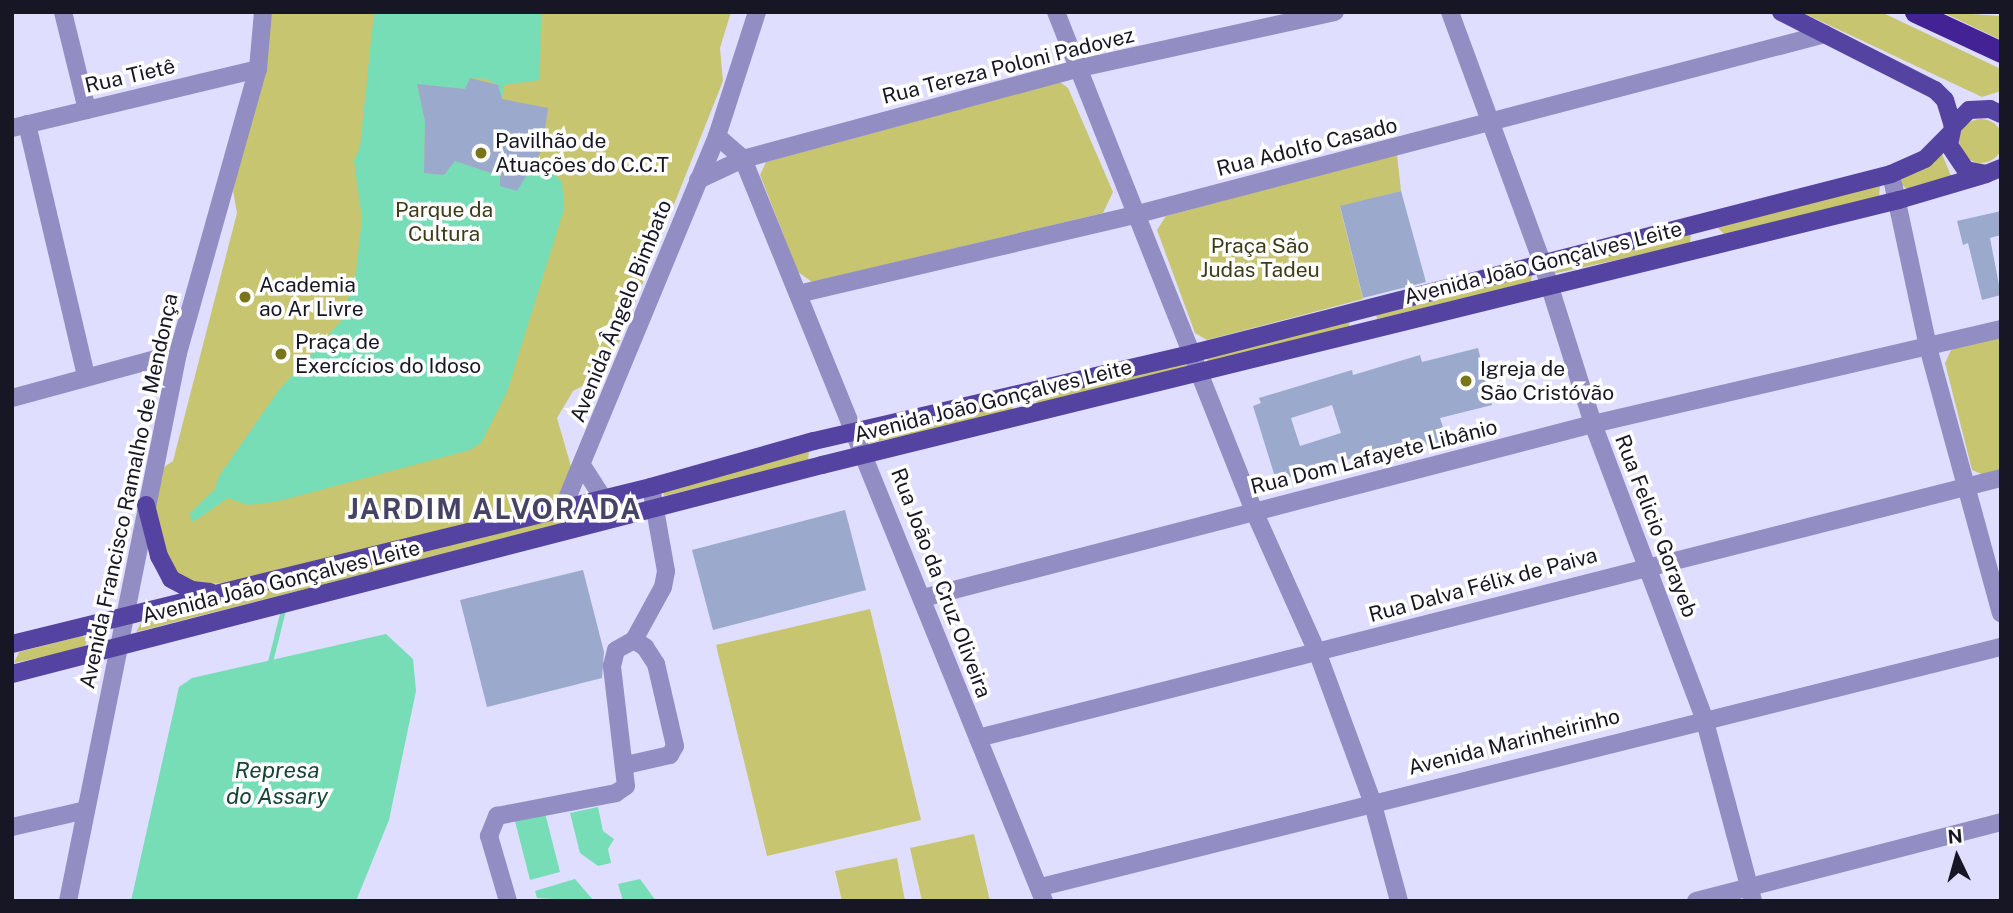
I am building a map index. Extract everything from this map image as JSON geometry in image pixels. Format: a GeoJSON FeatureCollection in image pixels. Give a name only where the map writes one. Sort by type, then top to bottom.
{"type":"FeatureCollection","features":[{"type":"Feature","properties":{"kind":"highway"},"geometry":{"type":"LineString","coordinates":[[1915,12],[2001,52]]}},
{"type":"Feature","properties":{"kind":"main road"},"geometry":{"type":"LineString","coordinates":[[1781,12],[1935,90],[1945,100],[1958,163],[1996,170]]}},
{"type":"Feature","properties":{"kind":"main road"},"geometry":{"type":"LineString","coordinates":[[1980,108],[2001,103]]}},
{"type":"Feature","properties":{"kind":"main road"},"geometry":{"type":"LineString","coordinates":[[1980,108],[2001,114]]}},
{"type":"Feature","properties":{"kind":"main road","name":"Avenida João Gonçalves Leite"},"geometry":{"type":"LineString","coordinates":[[12,644],[651,487],[814,441],[1194,353],[1891,174],[1925,159],[1960,116],[1980,108]]}},
{"type":"Feature","properties":{"kind":"main road","name":"Avenida João Gonçalves Leite"},"geometry":{"type":"LineString","coordinates":[[12,674],[822,465],[1025,418],[1370,328],[1899,200],[1996,170]]}},
{"type":"Feature","properties":{"kind":"main road"},"geometry":{"type":"LineString","coordinates":[[1706,220],[1712,245]]}},
{"type":"Feature","properties":{"kind":"main road"},"geometry":{"type":"LineString","coordinates":[[1364,308],[1370,328]]}},
{"type":"Feature","properties":{"kind":"main road"},"geometry":{"type":"LineString","coordinates":[[1020,394],[1025,418]]}},
{"type":"Feature","properties":{"kind":"main road"},"geometry":{"type":"LineString","coordinates":[[814,441],[822,465]]}},
{"type":"Feature","properties":{"kind":"main road"},"geometry":{"type":"LineString","coordinates":[[146,505],[159,556],[171,579],[192,590],[220,593]]}},
{"type":"Feature","properties":{"kind":"street"},"geometry":{"type":"LineString","coordinates":[[63,12],[86,110]]}},
{"type":"Feature","properties":{"kind":"street","name":"Avenida Francisco Ramalho de Mendonça"},"geometry":{"type":"LineString","coordinates":[[68,901],[122,616],[178,353],[258,69],[263,12]]}},
{"type":"Feature","properties":{"kind":"street","name":"Avenida Ângelo Bimbato"},"geometry":{"type":"LineString","coordinates":[[563,508],[583,467],[717,136],[757,12]]}},
{"type":"Feature","properties":{"kind":"street"},"geometry":{"type":"LineString","coordinates":[[1056,12],[1194,353],[1254,510],[1318,654],[1372,801],[1399,901]]}},
{"type":"Feature","properties":{"kind":"street","name":"Rua Tereza Poloni Padovez"},"geometry":{"type":"LineString","coordinates":[[698,180],[743,159],[1080,68],[1335,12]]}},
{"type":"Feature","properties":{"kind":"street","name":"Rua Felicio Gorayeb"},"geometry":{"type":"LineString","coordinates":[[1450,12],[1542,262],[1593,424],[1704,718],[1751,894]]}},
{"type":"Feature","properties":{"kind":"street","name":"Rua Adolfo Casado"},"geometry":{"type":"LineString","coordinates":[[798,293],[1138,214],[1490,124],[1825,34]]}},
{"type":"Feature","properties":{"kind":"street","name":"Rua Tietê"},"geometry":{"type":"LineString","coordinates":[[19,126],[258,69]]}},
{"type":"Feature","properties":{"kind":"street"},"geometry":{"type":"LineString","coordinates":[[19,126],[86,376]]}},
{"type":"Feature","properties":{"kind":"street","name":"Rua João da Cruz Oliveira"},"geometry":{"type":"LineString","coordinates":[[717,136],[743,159],[867,456],[1042,894]]}},
{"type":"Feature","properties":{"kind":"street"},"geometry":{"type":"LineString","coordinates":[[1891,174],[1899,200],[1928,346],[1963,487],[2001,613]]}},
{"type":"Feature","properties":{"kind":"street","name":"Rua Dom Lafayete Libânio"},"geometry":{"type":"LineString","coordinates":[[923,598],[1593,424],[2001,329]]}},
{"type":"Feature","properties":{"kind":"street"},"geometry":{"type":"LineString","coordinates":[[12,398],[178,353]]}},
{"type":"Feature","properties":{"kind":"street"},"geometry":{"type":"LineString","coordinates":[[583,467],[603,498]]}},
{"type":"Feature","properties":{"kind":"street","name":"Rua Dalva Félix de Paiva"},"geometry":{"type":"LineString","coordinates":[[978,738],[1318,654],[1648,564],[2001,478]]}},
{"type":"Feature","properties":{"kind":"street"},"geometry":{"type":"LineString","coordinates":[[508,901],[489,836],[497,816],[617,793],[626,786],[626,765],[612,666],[616,650],[634,640],[666,571],[651,487]]}},
{"type":"Feature","properties":{"kind":"street"},"geometry":{"type":"LineString","coordinates":[[626,765],[670,755],[675,746],[656,664],[634,640]]}},
{"type":"Feature","properties":{"kind":"street","name":"Avenida Marinheirinho"},"geometry":{"type":"LineString","coordinates":[[1042,894],[1372,801],[2001,647]]}},
{"type":"Feature","properties":{"kind":"street"},"geometry":{"type":"LineString","coordinates":[[12,827],[86,810]]}},
{"type":"Feature","properties":{"kind":"street"},"geometry":{"type":"LineString","coordinates":[[1696,901],[1751,894],[2001,822]]}},
{"type":"Feature","properties":{"kind":"green space","name":"Parque da Cultura"},"geometry":{"type":"Polygon","coordinates":[[[269,12],[731,12],[720,48],[723,81],[613,358],[592,381],[573,391],[557,418],[572,470],[565,490],[553,503],[227,583],[202,584],[180,577],[168,566],[154,531],[157,472],[173,461],[237,213],[233,191],[269,12]]]}},
{"type":"Feature","properties":{"kind":"green space"},"geometry":{"type":"Polygon","coordinates":[[[1801,12],[1881,12],[2001,69],[2001,91],[1982,97],[1801,12]]]}},
{"type":"Feature","properties":{"kind":"green space"},"geometry":{"type":"Polygon","coordinates":[[[1942,12],[2001,16],[2001,40],[1942,12]]]}},
{"type":"Feature","properties":{"kind":"green space"},"geometry":{"type":"Polygon","coordinates":[[[1060,82],[1068,88],[1113,192],[1103,213],[812,282],[798,272],[760,175],[766,162],[1060,82]]]}},
{"type":"Feature","properties":{"kind":"green space"},"geometry":{"type":"Polygon","coordinates":[[[1981,119],[1997,125],[2003,141],[1997,157],[1981,163],[1965,157],[1959,141],[1965,125],[1981,119]]]}},
{"type":"Feature","properties":{"kind":"green space","name":"Praça São Judas Tadeu"},"geometry":{"type":"Polygon","coordinates":[[[1397,154],[1401,191],[1340,207],[1363,299],[1207,340],[1195,333],[1157,230],[1166,216],[1397,154]]]}},
{"type":"Feature","properties":{"kind":"green space"},"geometry":{"type":"Polygon","coordinates":[[[1942,154],[1951,176],[1907,189],[1901,184],[1902,179],[1942,154]]]}},
{"type":"Feature","properties":{"kind":"green space"},"geometry":{"type":"Polygon","coordinates":[[[1880,185],[1879,197],[1725,235],[1718,228],[1722,223],[1880,185]]]}},
{"type":"Feature","properties":{"kind":"green space"},"geometry":{"type":"Polygon","coordinates":[[[1691,232],[1690,244],[1552,274],[1554,266],[1691,232]]]}},
{"type":"Feature","properties":{"kind":"green space"},"geometry":{"type":"Polygon","coordinates":[[[1532,274],[1531,282],[1377,319],[1376,313],[1532,274]]]}},
{"type":"Feature","properties":{"kind":"green space"},"geometry":{"type":"Polygon","coordinates":[[[1350,319],[1349,327],[1208,364],[1207,357],[1350,319]]]}},
{"type":"Feature","properties":{"kind":"green space"},"geometry":{"type":"Polygon","coordinates":[[[2001,337],[2001,472],[1986,476],[1972,470],[1945,363],[1952,348],[2001,337]]]}},
{"type":"Feature","properties":{"kind":"green space"},"geometry":{"type":"Polygon","coordinates":[[[1185,362],[1187,368],[1037,405],[1036,400],[1185,362]]]}},
{"type":"Feature","properties":{"kind":"green space"},"geometry":{"type":"Polygon","coordinates":[[[1010,403],[1014,411],[866,444],[864,436],[1010,403]]]}},
{"type":"Feature","properties":{"kind":"green space"},"geometry":{"type":"Polygon","coordinates":[[[809,451],[808,461],[664,496],[662,489],[809,451]]]}},
{"type":"Feature","properties":{"kind":"green space"},"geometry":{"type":"Polygon","coordinates":[[[636,497],[637,505],[136,632],[142,621],[636,497]]]}},
{"type":"Feature","properties":{"kind":"green space"},"geometry":{"type":"Polygon","coordinates":[[[870,609],[921,820],[767,856],[716,645],[870,609]]]}},
{"type":"Feature","properties":{"kind":"green space"},"geometry":{"type":"Polygon","coordinates":[[[82,636],[87,638],[85,648],[14,663],[19,652],[82,636]]]}},
{"type":"Feature","properties":{"kind":"green space"},"geometry":{"type":"Polygon","coordinates":[[[974,834],[990,901],[922,901],[910,848],[974,834]]]}},
{"type":"Feature","properties":{"kind":"green space"},"geometry":{"type":"Polygon","coordinates":[[[897,858],[905,901],[842,901],[835,871],[897,858]]]}},
{"type":"Feature","properties":{"kind":"water"},"geometry":{"type":"Polygon","coordinates":[[[374,12],[541,12],[540,80],[504,85],[502,99],[498,85],[486,79],[470,78],[465,89],[417,85],[425,121],[424,173],[444,175],[455,161],[521,183],[539,159],[562,182],[564,209],[507,392],[481,443],[470,450],[279,501],[248,505],[228,498],[193,522],[189,514],[215,489],[219,476],[279,390],[342,320],[356,272],[362,219],[354,161],[360,147],[374,12]]]}},
{"type":"Feature","properties":{"kind":"water","name":"Represa do Assary"},"geometry":{"type":"Polygon","coordinates":[[[386,634],[413,659],[416,691],[389,820],[356,901],[131,901],[179,687],[192,678],[386,634]]]}},
{"type":"Feature","properties":{"kind":"water"},"geometry":{"type":"Polygon","coordinates":[[[598,807],[603,831],[614,839],[608,849],[611,863],[598,866],[580,853],[570,813],[598,807]]]}},
{"type":"Feature","properties":{"kind":"water"},"geometry":{"type":"Polygon","coordinates":[[[545,813],[560,872],[530,880],[515,821],[545,813]]]}},
{"type":"Feature","properties":{"kind":"water"},"geometry":{"type":"Polygon","coordinates":[[[575,879],[594,901],[537,898],[535,891],[575,879]]]}},
{"type":"Feature","properties":{"kind":"water"},"geometry":{"type":"Polygon","coordinates":[[[640,879],[656,901],[623,901],[618,884],[640,879]]]}},
{"type":"Feature","properties":{"kind":"building"},"geometry":{"type":"Polygon","coordinates":[[[470,78],[498,85],[502,99],[548,108],[542,150],[517,191],[500,186],[500,176],[455,161],[444,175],[424,173],[425,121],[417,84],[465,89],[470,78]]]}},
{"type":"Feature","properties":{"kind":"building"},"geometry":{"type":"Polygon","coordinates":[[[1401,191],[1426,282],[1363,298],[1340,206],[1401,191]]]}},
{"type":"Feature","properties":{"kind":"building"},"geometry":{"type":"Polygon","coordinates":[[[2001,211],[2001,235],[1990,238],[2001,295],[1982,300],[1968,243],[1963,245],[1957,221],[2001,211]]]}},
{"type":"Feature","properties":{"kind":"building"},"geometry":{"type":"Polygon","coordinates":[[[1478,348],[1492,405],[1440,418],[1447,440],[1398,455],[1395,445],[1284,479],[1283,475],[1275,477],[1253,406],[1261,403],[1259,398],[1352,370],[1353,375],[1420,355],[1422,362],[1478,348]],[[1332,405],[1291,418],[1300,446],[1341,433],[1332,405]]]}},
{"type":"Feature","properties":{"kind":"building"},"geometry":{"type":"Polygon","coordinates":[[[845,510],[866,590],[713,630],[692,550],[845,510]]]}},
{"type":"Feature","properties":{"kind":"building"},"geometry":{"type":"Polygon","coordinates":[[[583,570],[604,652],[602,678],[487,707],[460,600],[583,570]]]}},
{"type":"Feature","properties":{"kind":"waterway"},"geometry":{"type":"LineString","coordinates":[[270,662],[283,610]]}},
{"type":"Feature","properties":{"kind":"place","name":"Pavilhão de Atuações do C.C.T"},"geometry":{"type":"Point","coordinates":[481,153]}},
{"type":"Feature","properties":{"kind":"place","name":"Academia ao Ar Livre"},"geometry":{"type":"Point","coordinates":[245,297]}},
{"type":"Feature","properties":{"kind":"place","name":"Praça de Exercícios do Idoso"},"geometry":{"type":"Point","coordinates":[281,354]}},
{"type":"Feature","properties":{"kind":"place","name":"Igreja de São Cristóvão"},"geometry":{"type":"Point","coordinates":[1466,381]}},
{"type":"Feature","properties":{"kind":"district","name":"JARDIM ALVORADA"},"geometry":{"type":"Point","coordinates":[495,509]}}]}
